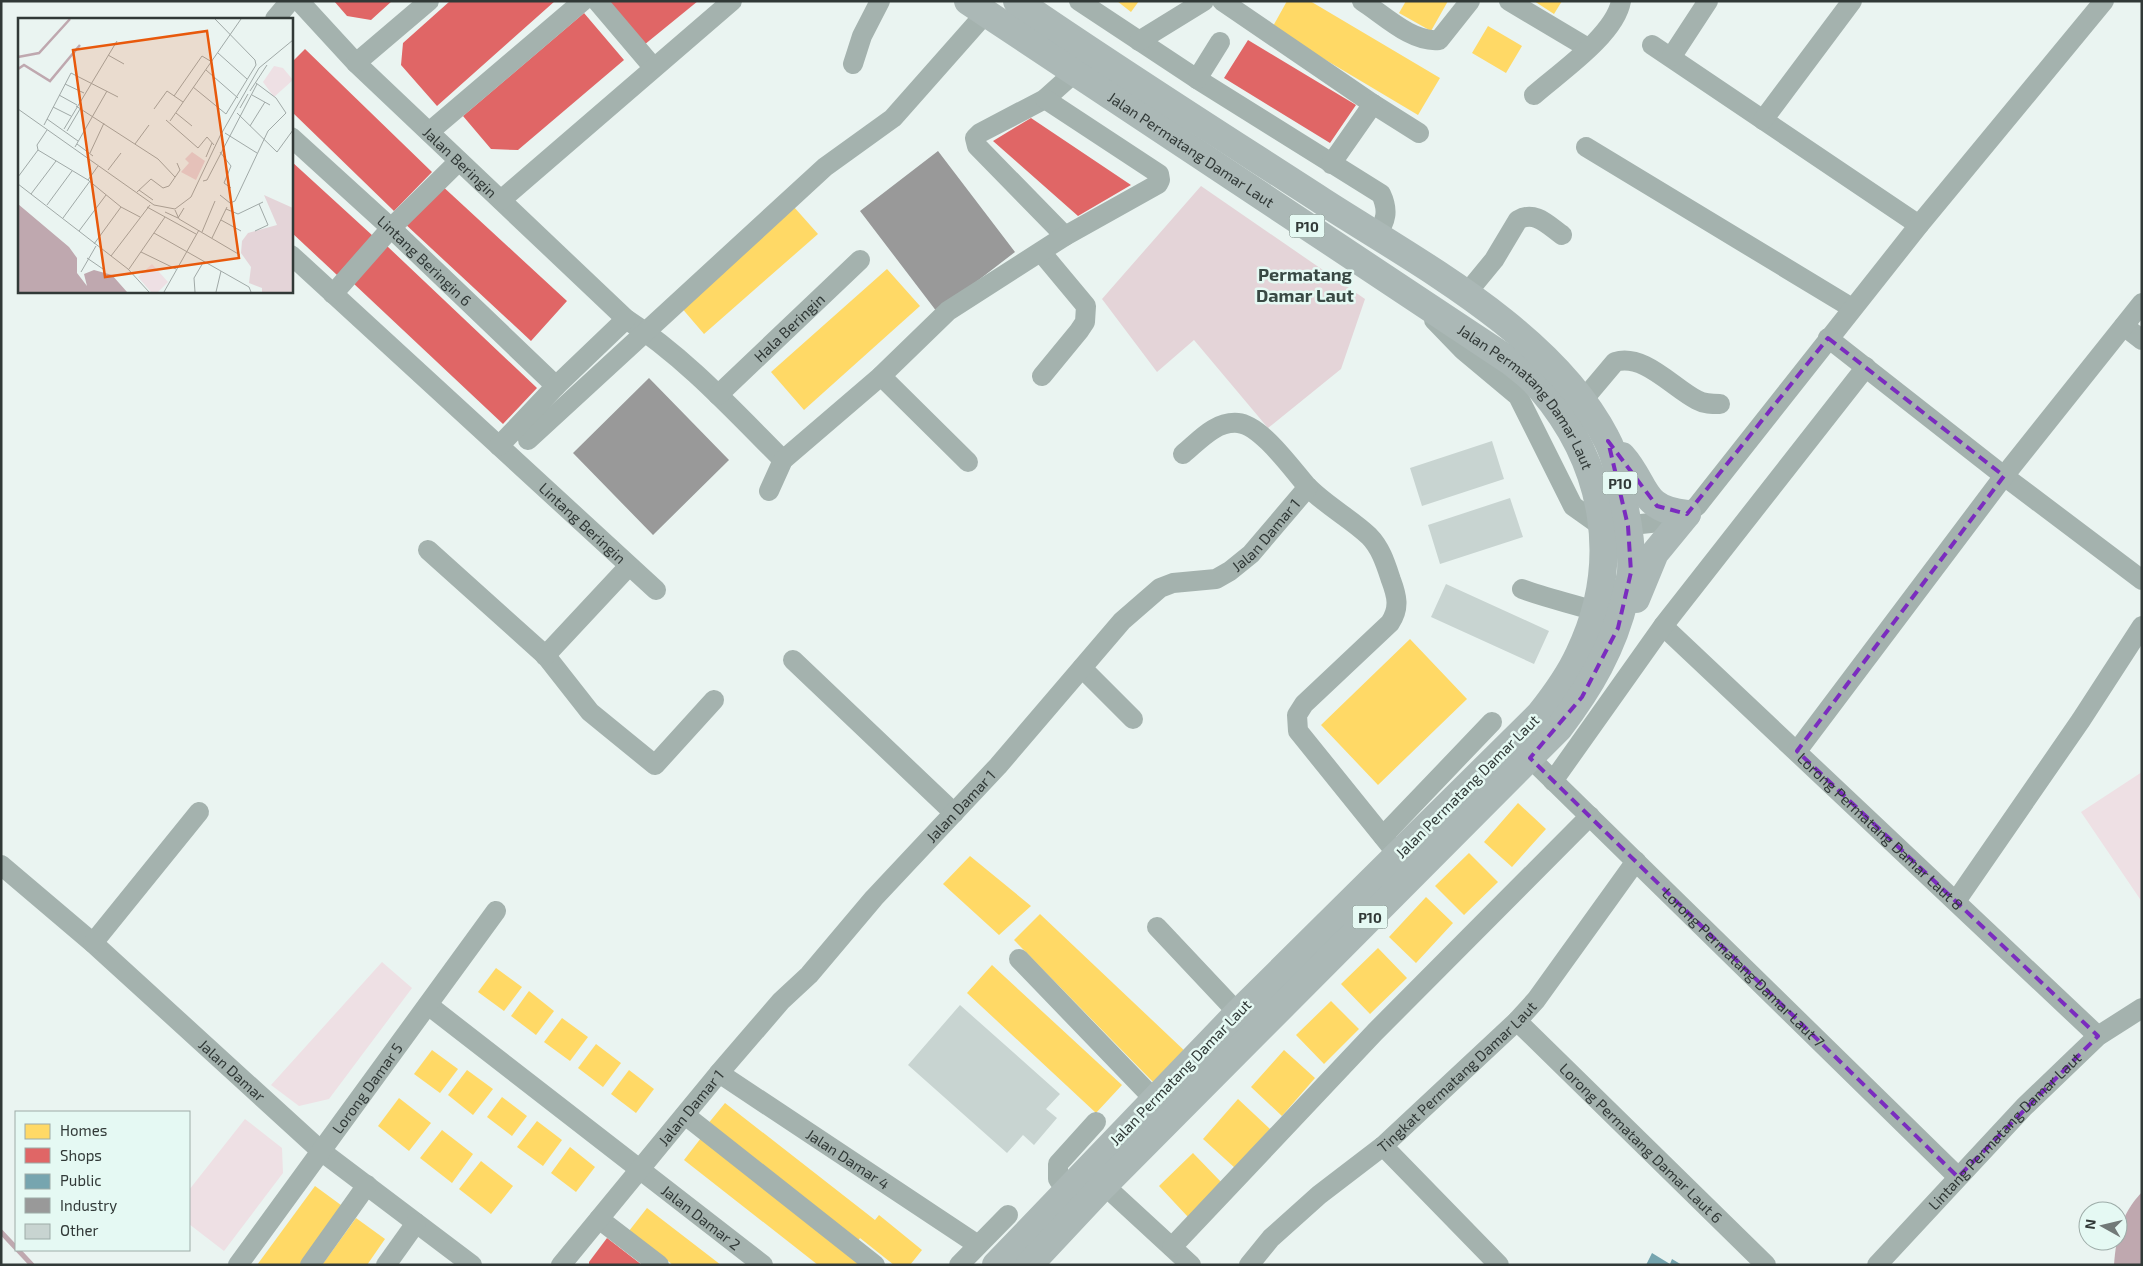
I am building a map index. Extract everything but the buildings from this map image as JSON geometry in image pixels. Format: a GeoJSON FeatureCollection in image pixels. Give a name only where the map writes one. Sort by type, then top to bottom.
{"type":"FeatureCollection","features":[{"type":"Feature","properties":{"kind":"highway","name":"Jalan Permatang Damar Laut"},"geometry":{"type":"LineString","coordinates":[[987,1255],[1066,1189],[1238,1013],[1391,846],[1540,714],[1562,684],[1580,653],[1595,611],[1604,568],[1616,527],[1621,486],[1608,440],[1583,400],[1557,368],[1527,341],[1466,294],[1098,57],[1017,1]]}},
{"type":"Feature","properties":{"kind":"highway","name":"Jalan Permatang Damar Laut"},"geometry":{"type":"LineString","coordinates":[[977,8],[1409,292],[1510,361],[1540,387],[1563,416],[1582,452],[1598,494],[1616,527],[1631,572],[1618,628],[1582,697],[1558,728],[1104,1185],[1029,1265]]}},
{"type":"Feature","properties":{"kind":"highway"},"geometry":{"type":"LineString","coordinates":[[1608,440],[1624,459],[1638,483],[1656,506],[1669,512],[1687,514]]}},
{"type":"Feature","properties":{"kind":"highway"},"geometry":{"type":"LineString","coordinates":[[1618,628],[1637,597],[1646,570],[1655,553],[1687,514]]}},
{"type":"Feature","properties":{"kind":"street"},"geometry":{"type":"LineString","coordinates":[[276,18],[290,1]]}},
{"type":"Feature","properties":{"kind":"street","name":"Jalan Beringin"},"geometry":{"type":"LineString","coordinates":[[299,1],[356,63],[459,161],[626,319],[646,332],[718,395],[783,460]]}},
{"type":"Feature","properties":{"kind":"street"},"geometry":{"type":"LineString","coordinates":[[356,63],[429,1]]}},
{"type":"Feature","properties":{"kind":"street"},"geometry":{"type":"LineString","coordinates":[[429,132],[583,1]]}},
{"type":"Feature","properties":{"kind":"street"},"geometry":{"type":"LineString","coordinates":[[597,1],[653,67]]}},
{"type":"Feature","properties":{"kind":"street"},"geometry":{"type":"LineString","coordinates":[[501,200],[653,67],[732,1]]}},
{"type":"Feature","properties":{"kind":"street"},"geometry":{"type":"LineString","coordinates":[[853,64],[862,36],[880,1]]}},
{"type":"Feature","properties":{"kind":"street"},"geometry":{"type":"LineString","coordinates":[[1079,1],[1197,79],[1381,194],[1386,212],[1384,223],[1376,236]]}},
{"type":"Feature","properties":{"kind":"street"},"geometry":{"type":"LineString","coordinates":[[1139,41],[1204,1]]}},
{"type":"Feature","properties":{"kind":"street"},"geometry":{"type":"LineString","coordinates":[[1222,1],[1373,104],[1419,133]]}},
{"type":"Feature","properties":{"kind":"street"},"geometry":{"type":"LineString","coordinates":[[1362,1],[1418,38],[1429,41],[1439,40],[1470,1]]}},
{"type":"Feature","properties":{"kind":"street"},"geometry":{"type":"LineString","coordinates":[[1509,1],[1588,48]]}},
{"type":"Feature","properties":{"kind":"street"},"geometry":{"type":"LineString","coordinates":[[1534,95],[1588,48],[1619,13],[1621,1]]}},
{"type":"Feature","properties":{"kind":"street"},"geometry":{"type":"LineString","coordinates":[[1672,56],[1708,1]]}},
{"type":"Feature","properties":{"kind":"street"},"geometry":{"type":"LineString","coordinates":[[1763,120],[1852,1]]}},
{"type":"Feature","properties":{"kind":"street"},"geometry":{"type":"LineString","coordinates":[[1616,527],[1669,521],[1687,514],[1697,506],[1918,225],[2104,1]]}},
{"type":"Feature","properties":{"kind":"street"},"geometry":{"type":"LineString","coordinates":[[528,440],[825,167],[893,118],[977,8]]}},
{"type":"Feature","properties":{"kind":"street"},"geometry":{"type":"LineString","coordinates":[[1197,79],[1220,42]]}},
{"type":"Feature","properties":{"kind":"street"},"geometry":{"type":"LineString","coordinates":[[1652,45],[1672,56],[1918,225]]}},
{"type":"Feature","properties":{"kind":"street"},"geometry":{"type":"LineString","coordinates":[[1065,236],[977,146],[976,138],[980,133],[1045,99],[1074,73]]}},
{"type":"Feature","properties":{"kind":"street"},"geometry":{"type":"LineString","coordinates":[[769,491],[783,460],[881,376],[948,311],[1065,236],[1158,184],[1160,180],[1159,174],[1045,99]]}},
{"type":"Feature","properties":{"kind":"street"},"geometry":{"type":"LineString","coordinates":[[1331,164],[1373,104]]}},
{"type":"Feature","properties":{"kind":"street","name":"Lintang Beringin 6"},"geometry":{"type":"LineString","coordinates":[[292,138],[391,228],[556,386]]}},
{"type":"Feature","properties":{"kind":"street"},"geometry":{"type":"LineString","coordinates":[[1586,147],[1852,308]]}},
{"type":"Feature","properties":{"kind":"street"},"geometry":{"type":"LineString","coordinates":[[333,294],[391,228],[459,161]]}},
{"type":"Feature","properties":{"kind":"street"},"geometry":{"type":"LineString","coordinates":[[1466,294],[1494,260],[1518,220],[1532,216],[1539,218],[1562,235]]}},
{"type":"Feature","properties":{"kind":"street"},"geometry":{"type":"LineString","coordinates":[[1041,252],[1086,306],[1085,322],[1042,376]]}},
{"type":"Feature","properties":{"kind":"street","name":"Lintang Beringin"},"geometry":{"type":"LineString","coordinates":[[292,256],[656,590]]}},
{"type":"Feature","properties":{"kind":"street","name":"Hala Beringin"},"geometry":{"type":"LineString","coordinates":[[718,395],[860,260]]}},
{"type":"Feature","properties":{"kind":"street"},"geometry":{"type":"LineString","coordinates":[[1797,751],[2004,476],[2142,303]]}},
{"type":"Feature","properties":{"kind":"street"},"geometry":{"type":"LineString","coordinates":[[505,451],[556,386],[626,319]]}},
{"type":"Feature","properties":{"kind":"street"},"geometry":{"type":"LineString","coordinates":[[2124,326],[2142,340]]}},
{"type":"Feature","properties":{"kind":"street"},"geometry":{"type":"LineString","coordinates":[[1828,338],[2004,476],[2142,580]]}},
{"type":"Feature","properties":{"kind":"street"},"geometry":{"type":"LineString","coordinates":[[1583,400],[1615,362],[1622,360],[1647,367],[1698,401],[1720,404]]}},
{"type":"Feature","properties":{"kind":"street"},"geometry":{"type":"LineString","coordinates":[[1553,780],[1663,626],[1866,367]]}},
{"type":"Feature","properties":{"kind":"street"},"geometry":{"type":"LineString","coordinates":[[881,376],[968,462]]}},
{"type":"Feature","properties":{"kind":"street"},"geometry":{"type":"LineString","coordinates":[[1183,454],[1216,427],[1240,423],[1252,428],[1293,468],[1308,487],[1370,537],[1382,555],[1397,602],[1396,613],[1390,623],[1304,704],[1296,715],[1298,731],[1391,846],[1492,722]]}},
{"type":"Feature","properties":{"kind":"street","name":"Jalan Damar 1"},"geometry":{"type":"LineString","coordinates":[[561,1265],[719,1072],[781,1001],[809,975],[874,898],[998,766],[1122,620],[1160,588],[1173,583],[1216,579],[1230,571],[1251,554],[1308,487]]}},
{"type":"Feature","properties":{"kind":"street"},"geometry":{"type":"LineString","coordinates":[[428,550],[545,656],[590,712],[655,765],[714,700]]}},
{"type":"Feature","properties":{"kind":"street"},"geometry":{"type":"LineString","coordinates":[[545,656],[629,566]]}},
{"type":"Feature","properties":{"kind":"street"},"geometry":{"type":"LineString","coordinates":[[1522,589],[1547,599],[1563,601],[1595,611]]}},
{"type":"Feature","properties":{"kind":"street","name":"Lorong Permatang Damar Laut 8"},"geometry":{"type":"LineString","coordinates":[[1663,626],[2098,1036]]}},
{"type":"Feature","properties":{"kind":"street"},"geometry":{"type":"LineString","coordinates":[[1956,902],[2142,626]]}},
{"type":"Feature","properties":{"kind":"street"},"geometry":{"type":"LineString","coordinates":[[793,660],[954,813]]}},
{"type":"Feature","properties":{"kind":"street"},"geometry":{"type":"LineString","coordinates":[[1082,668],[1133,720]]}},
{"type":"Feature","properties":{"kind":"street","name":"Lorong Permatang Damar Laut 7"},"geometry":{"type":"LineString","coordinates":[[1530,758],[1958,1177]]}},
{"type":"Feature","properties":{"kind":"street"},"geometry":{"type":"LineString","coordinates":[[93,943],[199,812]]}},
{"type":"Feature","properties":{"kind":"street"},"geometry":{"type":"LineString","coordinates":[[1172,1248],[1375,1032],[1590,816]]}},
{"type":"Feature","properties":{"kind":"street","name":"Tingkat Permatang Damar Laut"},"geometry":{"type":"LineString","coordinates":[[1249,1265],[1271,1238],[1319,1195],[1383,1146],[1517,1021],[1536,1000],[1636,861]]}},
{"type":"Feature","properties":{"kind":"street","name":"Jalan Damar"},"geometry":{"type":"LineString","coordinates":[[1,865],[93,943],[321,1151],[416,1223],[462,1262]]}},
{"type":"Feature","properties":{"kind":"street","name":"Lorong Damar 5"},"geometry":{"type":"LineString","coordinates":[[238,1265],[496,911]]}},
{"type":"Feature","properties":{"kind":"street"},"geometry":{"type":"LineString","coordinates":[[1157,928],[1238,1013]]}},
{"type":"Feature","properties":{"kind":"street"},"geometry":{"type":"LineString","coordinates":[[1020,959],[1154,1099]]}},
{"type":"Feature","properties":{"kind":"street"},"geometry":{"type":"LineString","coordinates":[[428,1005],[640,1169]]}},
{"type":"Feature","properties":{"kind":"street","name":"Lintang Permatang Damar Laut"},"geometry":{"type":"LineString","coordinates":[[1877,1265],[2024,1107],[2098,1036],[2142,1008]]}},
{"type":"Feature","properties":{"kind":"street","name":"Lorong Permatang Damar Laut 6"},"geometry":{"type":"LineString","coordinates":[[1517,1021],[1766,1265]]}},
{"type":"Feature","properties":{"kind":"street","name":"Jalan Damar 4"},"geometry":{"type":"LineString","coordinates":[[719,1072],[987,1255]]}},
{"type":"Feature","properties":{"kind":"street"},"geometry":{"type":"LineString","coordinates":[[684,1115],[875,1265]]}},
{"type":"Feature","properties":{"kind":"street"},"geometry":{"type":"LineString","coordinates":[[1066,1189],[1058,1178],[1058,1164],[1096,1122]]}},
{"type":"Feature","properties":{"kind":"street"},"geometry":{"type":"LineString","coordinates":[[1383,1146],[1499,1265]]}},
{"type":"Feature","properties":{"kind":"street","name":"Jalan Damar 2"},"geometry":{"type":"LineString","coordinates":[[640,1169],[763,1265]]}},
{"type":"Feature","properties":{"kind":"street"},"geometry":{"type":"LineString","coordinates":[[310,1265],[367,1185]]}},
{"type":"Feature","properties":{"kind":"street"},"geometry":{"type":"LineString","coordinates":[[1104,1185],[1191,1265]]}},
{"type":"Feature","properties":{"kind":"street"},"geometry":{"type":"LineString","coordinates":[[959,1265],[987,1255],[1008,1215]]}},
{"type":"Feature","properties":{"kind":"street"},"geometry":{"type":"LineString","coordinates":[[599,1219],[659,1265]]}},
{"type":"Feature","properties":{"kind":"street"},"geometry":{"type":"LineString","coordinates":[[386,1265],[416,1223]]}},
{"type":"Feature","properties":{"kind":"highlighted area"},"geometry":{"type":"Polygon","coordinates":[[[1828,338],[2004,476],[1797,751],[2098,1036],[1958,1177],[1530,758],[1582,697],[1618,628],[1631,572],[1628,526],[1608,441],[1657,506],[1687,514],[1828,338]]]}},
{"type":"Feature","properties":{"kind":"shaded area"},"geometry":{"type":"Polygon","coordinates":[[[1201,186],[1365,299],[1341,369],[1268,428],[1194,340],[1157,372],[1102,299],[1201,186]]]}},
{"type":"Feature","properties":{"kind":"shaded area"},"geometry":{"type":"Polygon","coordinates":[[[2142,772],[2142,902],[2081,812],[2142,772]]]}},
{"type":"Feature","properties":{"kind":"shaded area"},"geometry":{"type":"Polygon","coordinates":[[[382,962],[412,988],[329,1099],[299,1106],[271,1085],[382,962]]]}},
{"type":"Feature","properties":{"kind":"shaded area"},"geometry":{"type":"Polygon","coordinates":[[[245,1119],[282,1148],[283,1173],[224,1251],[190,1225],[190,1189],[245,1119]]]}},
{"type":"Feature","properties":{"kind":"shaded area"},"geometry":{"type":"Polygon","coordinates":[[[2142,1192],[2142,1265],[2114,1265],[2115,1251],[2128,1251],[2128,1211],[2142,1192]]]}},
{"type":"Feature","properties":{"kind":"waterway"},"geometry":{"type":"LineString","coordinates":[[1,1232],[15,1247]]}},
{"type":"Feature","properties":{"kind":"waterway"},"geometry":{"type":"LineString","coordinates":[[19,1251],[32,1265]]}},
{"type":"Feature","properties":{"kind":"district","name":"Permatang Damar Laut"},"geometry":{"type":"Point","coordinates":[1305,284]}}]}
